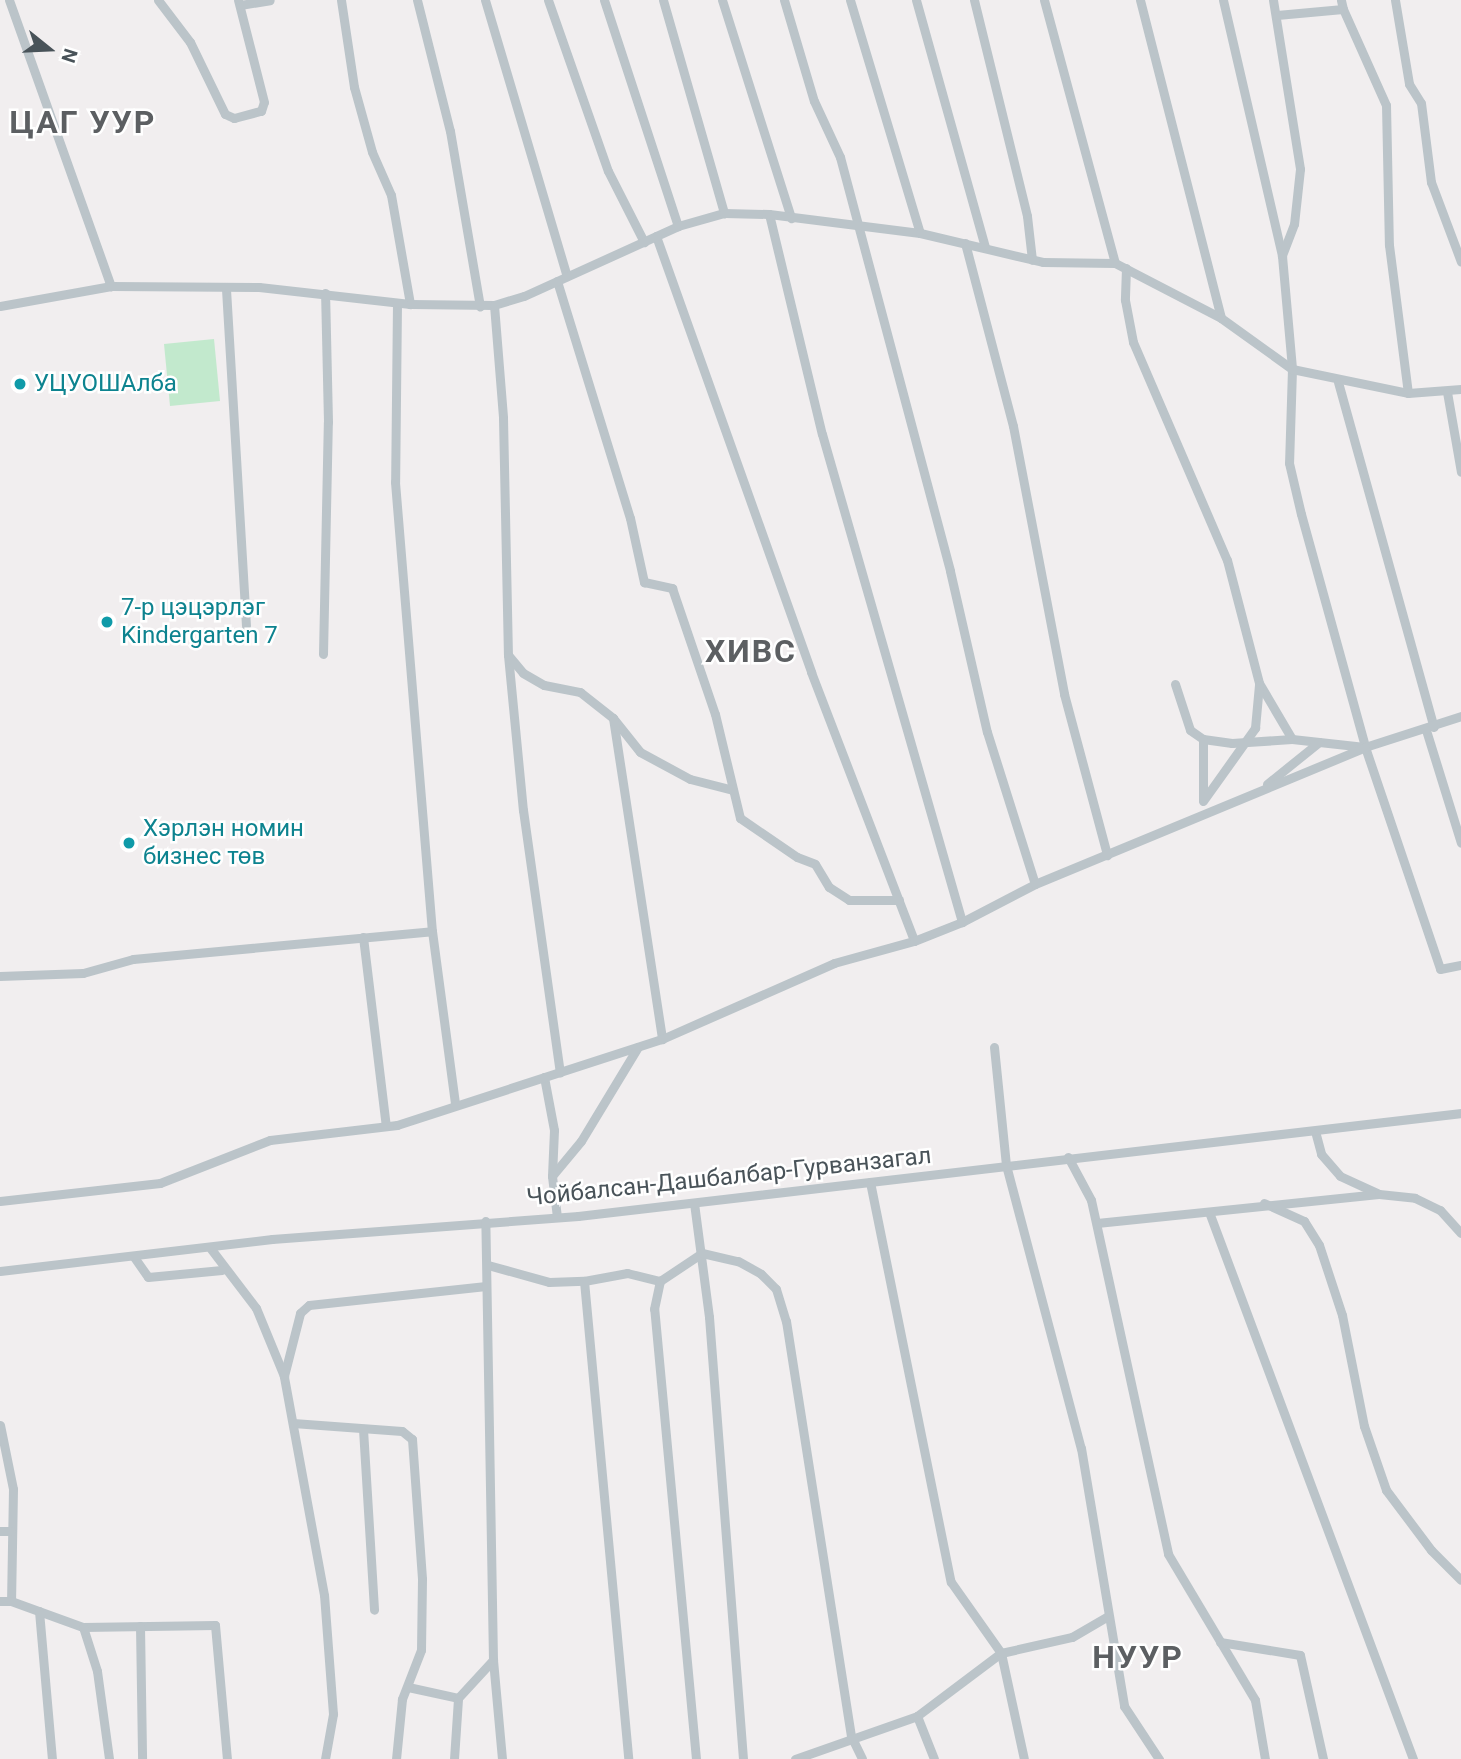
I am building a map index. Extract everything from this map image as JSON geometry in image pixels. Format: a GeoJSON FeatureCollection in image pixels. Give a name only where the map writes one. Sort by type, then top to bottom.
{"type":"FeatureCollection","features":[{"type":"Feature","properties":{"kind":"street"},"geometry":{"type":"LineString","coordinates":[[9,0],[111,286]]}},
{"type":"Feature","properties":{"kind":"street"},"geometry":{"type":"LineString","coordinates":[[158,0],[190,42],[225,114],[234,118],[261,111],[264,102],[239,3],[270,0]]}},
{"type":"Feature","properties":{"kind":"street"},"geometry":{"type":"LineString","coordinates":[[341,0],[354,87],[372,152],[391,195],[410,304]]}},
{"type":"Feature","properties":{"kind":"street"},"geometry":{"type":"LineString","coordinates":[[417,0],[450,131],[480,306]]}},
{"type":"Feature","properties":{"kind":"street"},"geometry":{"type":"LineString","coordinates":[[485,0],[567,276]]}},
{"type":"Feature","properties":{"kind":"street"},"geometry":{"type":"LineString","coordinates":[[548,0],[608,171],[644,242]]}},
{"type":"Feature","properties":{"kind":"street"},"geometry":{"type":"LineString","coordinates":[[604,0],[677,226]]}},
{"type":"Feature","properties":{"kind":"street"},"geometry":{"type":"LineString","coordinates":[[663,0],[724,213]]}},
{"type":"Feature","properties":{"kind":"street"},"geometry":{"type":"LineString","coordinates":[[722,0],[791,218]]}},
{"type":"Feature","properties":{"kind":"street"},"geometry":{"type":"LineString","coordinates":[[784,0],[814,101],[840,158],[950,571],[987,732],[1035,884]]}},
{"type":"Feature","properties":{"kind":"street"},"geometry":{"type":"LineString","coordinates":[[850,0],[920,233]]}},
{"type":"Feature","properties":{"kind":"street"},"geometry":{"type":"LineString","coordinates":[[916,0],[985,247]]}},
{"type":"Feature","properties":{"kind":"street"},"geometry":{"type":"LineString","coordinates":[[974,0],[1027,216],[1032,260]]}},
{"type":"Feature","properties":{"kind":"street"},"geometry":{"type":"LineString","coordinates":[[1044,0],[1115,262]]}},
{"type":"Feature","properties":{"kind":"street"},"geometry":{"type":"LineString","coordinates":[[1140,0],[1221,318]]}},
{"type":"Feature","properties":{"kind":"street"},"geometry":{"type":"LineString","coordinates":[[1223,0],[1282,256],[1292,369],[1289,463],[1365,747],[1440,969],[1461,965]]}},
{"type":"Feature","properties":{"kind":"street"},"geometry":{"type":"LineString","coordinates":[[1273,0],[1285,91],[1300,169],[1294,224],[1282,256]]}},
{"type":"Feature","properties":{"kind":"street"},"geometry":{"type":"LineString","coordinates":[[1395,0],[1409,84],[1421,103],[1431,182],[1461,262]]}},
{"type":"Feature","properties":{"kind":"street"},"geometry":{"type":"LineString","coordinates":[[1277,15],[1342,5],[1386,105],[1388,234],[1408,393]]}},
{"type":"Feature","properties":{"kind":"street"},"geometry":{"type":"LineString","coordinates":[[0,306],[111,286],[226,289],[259,286],[397,303],[494,305],[557,281],[677,226],[724,213],[769,214],[920,233],[1032,260],[1115,262],[1221,318],[1292,369],[1338,382],[1408,393],[1461,389]]}},
{"type":"Feature","properties":{"kind":"street"},"geometry":{"type":"LineString","coordinates":[[769,214],[822,434],[962,922]]}},
{"type":"Feature","properties":{"kind":"street"},"geometry":{"type":"LineString","coordinates":[[656,236],[811,672],[914,941]]}},
{"type":"Feature","properties":{"kind":"street"},"geometry":{"type":"LineString","coordinates":[[965,243],[1013,426],[1064,694],[1107,855]]}},
{"type":"Feature","properties":{"kind":"street"},"geometry":{"type":"LineString","coordinates":[[1126,268],[1125,300],[1133,342],[1227,560],[1259,683],[1292,739]]}},
{"type":"Feature","properties":{"kind":"street"},"geometry":{"type":"LineString","coordinates":[[557,281],[630,518],[644,582],[672,588],[715,714],[740,818],[797,857],[815,864],[829,887],[849,900],[899,900]]}},
{"type":"Feature","properties":{"kind":"street"},"geometry":{"type":"LineString","coordinates":[[226,289],[246,625]]}},
{"type":"Feature","properties":{"kind":"street"},"geometry":{"type":"LineString","coordinates":[[323,653],[328,422],[325,293]]}},
{"type":"Feature","properties":{"kind":"street"},"geometry":{"type":"LineString","coordinates":[[397,303],[395,482],[432,931],[455,1104]]}},
{"type":"Feature","properties":{"kind":"street"},"geometry":{"type":"LineString","coordinates":[[494,305],[503,418],[508,655],[523,810],[560,1072]]}},
{"type":"Feature","properties":{"kind":"street"},"geometry":{"type":"LineString","coordinates":[[1338,382],[1461,843]]}},
{"type":"Feature","properties":{"kind":"street"},"geometry":{"type":"LineString","coordinates":[[1447,392],[1461,472]]}},
{"type":"Feature","properties":{"kind":"street"},"geometry":{"type":"LineString","coordinates":[[508,655],[523,673],[544,685],[580,692],[612,718],[640,752],[690,779],[733,790]]}},
{"type":"Feature","properties":{"kind":"street"},"geometry":{"type":"LineString","coordinates":[[1203,802],[1247,744],[1258,719],[1259,683]]}},
{"type":"Feature","properties":{"kind":"street"},"geometry":{"type":"LineString","coordinates":[[1175,684],[1190,730],[1203,739],[1247,744],[1292,739],[1365,747]]}},
{"type":"Feature","properties":{"kind":"street"},"geometry":{"type":"LineString","coordinates":[[0,1200],[160,1183],[285,1136],[386,1126],[662,1039],[834,963],[914,941],[962,922],[1035,884],[1365,747],[1430,729],[1461,716]]}},
{"type":"Feature","properties":{"kind":"street"},"geometry":{"type":"LineString","coordinates":[[612,718],[662,1039]]}},
{"type":"Feature","properties":{"kind":"street"},"geometry":{"type":"LineString","coordinates":[[1203,739],[1203,815]]}},
{"type":"Feature","properties":{"kind":"street"},"geometry":{"type":"LineString","coordinates":[[1258,791],[1319,742]]}},
{"type":"Feature","properties":{"kind":"street"},"geometry":{"type":"LineString","coordinates":[[0,976],[83,973],[132,959],[432,931]]}},
{"type":"Feature","properties":{"kind":"street"},"geometry":{"type":"LineString","coordinates":[[363,937],[386,1126]]}},
{"type":"Feature","properties":{"kind":"street"},"geometry":{"type":"LineString","coordinates":[[552,1176],[581,1141],[638,1046]]}},
{"type":"Feature","properties":{"kind":"street"},"geometry":{"type":"LineString","coordinates":[[994,1047],[1006,1165],[1081,1448],[1124,1706],[1159,1759]]}},
{"type":"Feature","properties":{"kind":"street"},"geometry":{"type":"LineString","coordinates":[[544,1077],[554,1130],[552,1176],[557,1217]]}},
{"type":"Feature","properties":{"kind":"street","name":"Чойбалсан-Дашбалбар-Гурванзагал"},"geometry":{"type":"LineString","coordinates":[[0,1271],[211,1249],[272,1239],[557,1217],[694,1203],[1068,1157],[1315,1132],[1461,1113]]}},
{"type":"Feature","properties":{"kind":"street"},"geometry":{"type":"LineString","coordinates":[[1315,1132],[1321,1154],[1340,1176],[1379,1194]]}},
{"type":"Feature","properties":{"kind":"street"},"geometry":{"type":"LineString","coordinates":[[1068,1157],[1091,1200],[1097,1223],[1168,1554],[1255,1700],[1265,1759]]}},
{"type":"Feature","properties":{"kind":"street"},"geometry":{"type":"LineString","coordinates":[[870,1182],[951,1582],[1000,1653],[1024,1759]]}},
{"type":"Feature","properties":{"kind":"street"},"geometry":{"type":"LineString","coordinates":[[1097,1223],[1209,1212],[1264,1203],[1379,1194],[1415,1198],[1440,1210],[1461,1233]]}},
{"type":"Feature","properties":{"kind":"street"},"geometry":{"type":"LineString","coordinates":[[694,1203],[702,1252],[743,1759]]}},
{"type":"Feature","properties":{"kind":"street"},"geometry":{"type":"LineString","coordinates":[[1264,1203],[1304,1221],[1322,1252],[1342,1315],[1358,1404],[1386,1490],[1431,1550],[1461,1580]]}},
{"type":"Feature","properties":{"kind":"street"},"geometry":{"type":"LineString","coordinates":[[1209,1212],[1413,1759]]}},
{"type":"Feature","properties":{"kind":"street"},"geometry":{"type":"LineString","coordinates":[[485,1221],[488,1265],[486,1286],[493,1660],[502,1759]]}},
{"type":"Feature","properties":{"kind":"street"},"geometry":{"type":"LineString","coordinates":[[211,1249],[222,1270],[241,1284],[256,1308],[284,1376],[324,1595],[333,1714],[325,1759]]}},
{"type":"Feature","properties":{"kind":"street"},"geometry":{"type":"LineString","coordinates":[[696,1759],[654,1309],[660,1281],[702,1252],[738,1261],[761,1274],[776,1289],[786,1321],[851,1736],[862,1759]]}},
{"type":"Feature","properties":{"kind":"street"},"geometry":{"type":"LineString","coordinates":[[134,1257],[148,1277],[222,1270]]}},
{"type":"Feature","properties":{"kind":"street"},"geometry":{"type":"LineString","coordinates":[[488,1265],[549,1282],[584,1281],[627,1273],[660,1281]]}},
{"type":"Feature","properties":{"kind":"street"},"geometry":{"type":"LineString","coordinates":[[584,1281],[628,1759]]}},
{"type":"Feature","properties":{"kind":"street"},"geometry":{"type":"LineString","coordinates":[[284,1376],[300,1313],[309,1305],[486,1286]]}},
{"type":"Feature","properties":{"kind":"street"},"geometry":{"type":"LineString","coordinates":[[293,1423],[402,1431],[412,1439],[415,1449],[422,1580],[421,1650],[395,1728],[396,1759]]}},
{"type":"Feature","properties":{"kind":"street"},"geometry":{"type":"LineString","coordinates":[[0,1425],[13,1489],[11,1601]]}},
{"type":"Feature","properties":{"kind":"street"},"geometry":{"type":"LineString","coordinates":[[363,1429],[374,1610]]}},
{"type":"Feature","properties":{"kind":"street"},"geometry":{"type":"LineString","coordinates":[[0,1531],[11,1531]]}},
{"type":"Feature","properties":{"kind":"street"},"geometry":{"type":"LineString","coordinates":[[0,1601],[11,1601],[83,1627],[215,1625],[227,1759]]}},
{"type":"Feature","properties":{"kind":"street"},"geometry":{"type":"LineString","coordinates":[[39,1611],[51,1759]]}},
{"type":"Feature","properties":{"kind":"street"},"geometry":{"type":"LineString","coordinates":[[795,1759],[851,1736],[917,1716],[1000,1653],[1072,1637],[1108,1616]]}},
{"type":"Feature","properties":{"kind":"street"},"geometry":{"type":"LineString","coordinates":[[140,1626],[142,1759]]}},
{"type":"Feature","properties":{"kind":"street"},"geometry":{"type":"LineString","coordinates":[[83,1627],[97,1671],[109,1759]]}},
{"type":"Feature","properties":{"kind":"street"},"geometry":{"type":"LineString","coordinates":[[1220,1642],[1300,1655],[1323,1759]]}},
{"type":"Feature","properties":{"kind":"street"},"geometry":{"type":"LineString","coordinates":[[454,1759],[458,1698],[493,1660]]}},
{"type":"Feature","properties":{"kind":"street"},"geometry":{"type":"LineString","coordinates":[[408,1687],[458,1698]]}},
{"type":"Feature","properties":{"kind":"street"},"geometry":{"type":"LineString","coordinates":[[917,1716],[934,1759]]}},
{"type":"Feature","properties":{"kind":"green space"},"geometry":{"type":"Polygon","coordinates":[[[214,339],[220,401],[170,406],[164,344],[214,339]]]}},
{"type":"Feature","properties":{"kind":"place","name":"УЦУОШАлба"},"geometry":{"type":"Point","coordinates":[20,384]}},
{"type":"Feature","properties":{"kind":"place","name":"7-р цэцэрлэг Kindergarten 7"},"geometry":{"type":"Point","coordinates":[107,622]}},
{"type":"Feature","properties":{"kind":"place","name":"Хэрлэн номин бизнес төв"},"geometry":{"type":"Point","coordinates":[129,843]}},
{"type":"Feature","properties":{"kind":"district","name":"ЦАГ УУР"},"geometry":{"type":"Point","coordinates":[83,122]}},
{"type":"Feature","properties":{"kind":"district","name":"ХИВС"},"geometry":{"type":"Point","coordinates":[751,651]}},
{"type":"Feature","properties":{"kind":"district","name":"НУУР"},"geometry":{"type":"Point","coordinates":[1138,1657]}}]}
